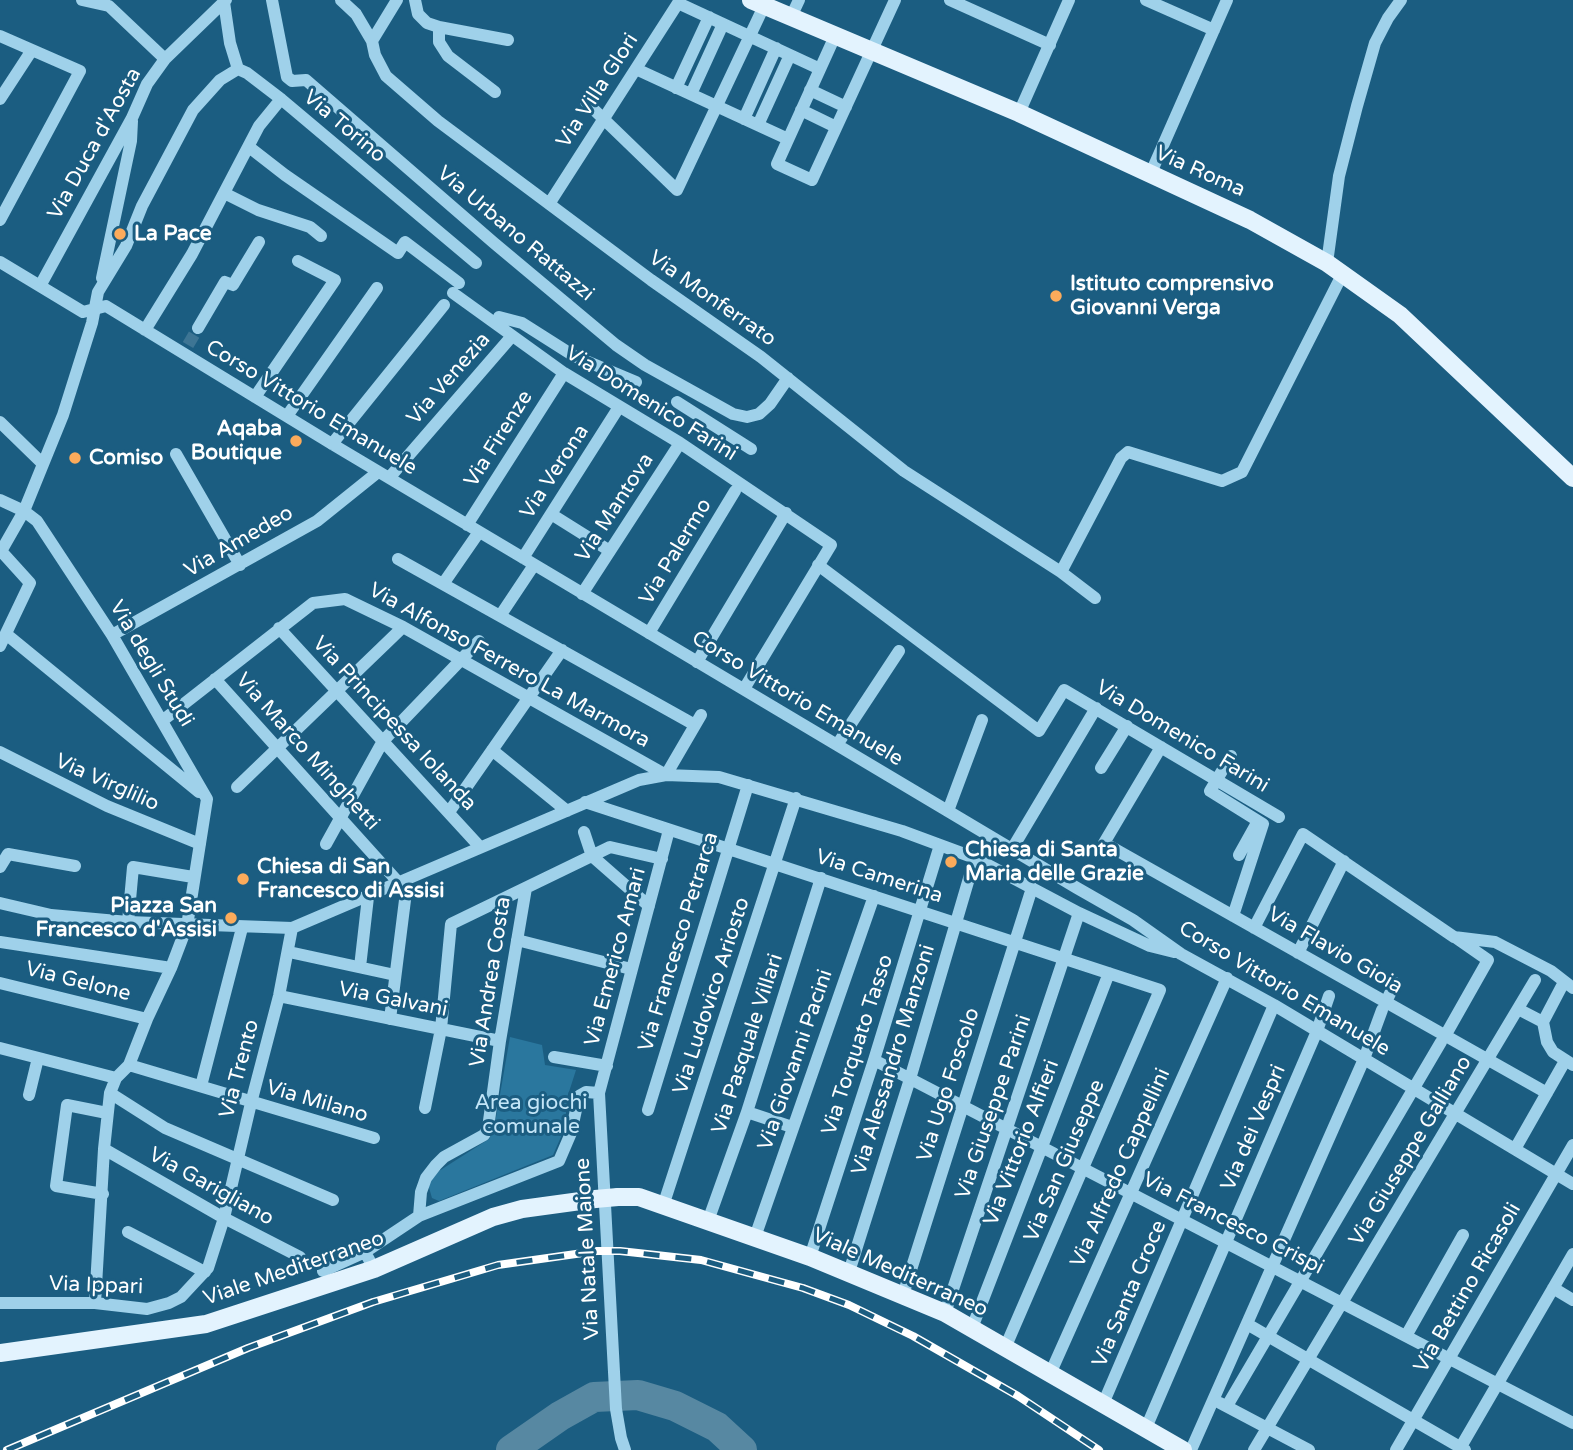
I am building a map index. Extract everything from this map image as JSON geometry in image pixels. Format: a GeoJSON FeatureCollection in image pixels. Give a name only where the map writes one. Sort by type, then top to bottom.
{"type":"FeatureCollection","features":[{"type":"Feature","properties":{"kind":"main road","name":"Via Roma"},"geometry":{"type":"LineString","coordinates":[[757,3],[1019,113],[1250,220],[1327,262],[1400,315],[1573,478]]}},
{"type":"Feature","properties":{"kind":"main road","name":"Viale Mediterraneo"},"geometry":{"type":"LineString","coordinates":[[0,1353],[206,1324],[374,1269],[493,1217],[522,1209],[595,1199],[639,1197],[810,1257],[945,1314],[1184,1450]]}},
{"type":"Feature","properties":{"kind":"street"},"geometry":{"type":"LineString","coordinates":[[82,0],[111,3],[165,59]]}},
{"type":"Feature","properties":{"kind":"street","name":"Via Urbano Rattazzi"},"geometry":{"type":"LineString","coordinates":[[272,0],[287,77],[292,81],[306,80],[616,345],[645,365],[733,414],[747,417],[759,414],[770,404],[788,378]]}},
{"type":"Feature","properties":{"kind":"street","name":"Via Monferrato"},"geometry":{"type":"LineString","coordinates":[[341,0],[356,14],[372,41],[375,55],[386,76],[438,121],[788,378],[904,471],[1061,572],[1095,598]]}},
{"type":"Feature","properties":{"kind":"street"},"geometry":{"type":"LineString","coordinates":[[372,41],[397,0]]}},
{"type":"Feature","properties":{"kind":"street"},"geometry":{"type":"LineString","coordinates":[[415,0],[418,15],[427,23],[509,40]]}},
{"type":"Feature","properties":{"kind":"street"},"geometry":{"type":"LineString","coordinates":[[791,17],[799,0]]}},
{"type":"Feature","properties":{"kind":"street"},"geometry":{"type":"LineString","coordinates":[[835,36],[777,164],[812,180],[895,0]]}},
{"type":"Feature","properties":{"kind":"street"},"geometry":{"type":"LineString","coordinates":[[950,0],[1050,45]]}},
{"type":"Feature","properties":{"kind":"street"},"geometry":{"type":"LineString","coordinates":[[1019,113],[1069,0]]}},
{"type":"Feature","properties":{"kind":"street"},"geometry":{"type":"LineString","coordinates":[[1146,0],[1214,30]]}},
{"type":"Feature","properties":{"kind":"street"},"geometry":{"type":"LineString","coordinates":[[1150,175],[1227,0]]}},
{"type":"Feature","properties":{"kind":"street"},"geometry":{"type":"LineString","coordinates":[[1327,262],[1339,176],[1375,43],[1401,0]]}},
{"type":"Feature","properties":{"kind":"street"},"geometry":{"type":"LineString","coordinates":[[98,292],[126,246],[142,206],[193,110],[220,80],[238,69],[230,43],[225,1]]}},
{"type":"Feature","properties":{"kind":"street","name":"Via Duca d'Aosta"},"geometry":{"type":"LineString","coordinates":[[40,286],[132,118],[147,84],[165,59],[225,1]]}},
{"type":"Feature","properties":{"kind":"street"},"geometry":{"type":"LineString","coordinates":[[679,1],[820,69]]}},
{"type":"Feature","properties":{"kind":"street","name":"Via Villa Glori"},"geometry":{"type":"LineString","coordinates":[[549,204],[679,1]]}},
{"type":"Feature","properties":{"kind":"street"},"geometry":{"type":"LineString","coordinates":[[586,102],[677,190],[750,36],[757,3]]}},
{"type":"Feature","properties":{"kind":"street"},"geometry":{"type":"LineString","coordinates":[[676,88],[709,17]]}},
{"type":"Feature","properties":{"kind":"street"},"geometry":{"type":"LineString","coordinates":[[691,94],[723,24]]}},
{"type":"Feature","properties":{"kind":"street"},"geometry":{"type":"LineString","coordinates":[[439,27],[439,42],[448,56],[495,92]]}},
{"type":"Feature","properties":{"kind":"street"},"geometry":{"type":"LineString","coordinates":[[0,36],[79,71],[0,220]]}},
{"type":"Feature","properties":{"kind":"street"},"geometry":{"type":"LineString","coordinates":[[744,119],[776,48]]}},
{"type":"Feature","properties":{"kind":"street"},"geometry":{"type":"LineString","coordinates":[[0,99],[32,50]]}},
{"type":"Feature","properties":{"kind":"street"},"geometry":{"type":"LineString","coordinates":[[758,125],[790,55]]}},
{"type":"Feature","properties":{"kind":"street","name":"Via Torino"},"geometry":{"type":"LineString","coordinates":[[238,69],[282,99],[476,263]]}},
{"type":"Feature","properties":{"kind":"street"},"geometry":{"type":"LineString","coordinates":[[636,69],[788,139]]}},
{"type":"Feature","properties":{"kind":"street"},"geometry":{"type":"LineString","coordinates":[[810,90],[846,107]]}},
{"type":"Feature","properties":{"kind":"street"},"geometry":{"type":"LineString","coordinates":[[145,330],[226,194],[259,126],[282,99]]}},
{"type":"Feature","properties":{"kind":"street"},"geometry":{"type":"LineString","coordinates":[[801,110],[836,127]]}},
{"type":"Feature","properties":{"kind":"street"},"geometry":{"type":"LineString","coordinates":[[0,646],[30,583],[1,552],[24,511],[63,415],[95,309],[131,141],[132,118]]}},
{"type":"Feature","properties":{"kind":"street","name":"Via Domenico Farini"},"geometry":{"type":"LineString","coordinates":[[249,147],[398,253],[405,242],[512,336],[564,373],[680,443],[831,545],[818,565],[1039,731],[1065,690],[1279,817]]}},
{"type":"Feature","properties":{"kind":"street"},"geometry":{"type":"LineString","coordinates":[[226,194],[258,210],[310,227],[321,236]]}},
{"type":"Feature","properties":{"kind":"street"},"geometry":{"type":"LineString","coordinates":[[198,328],[225,282],[233,285],[259,242]]}},
{"type":"Feature","properties":{"kind":"street"},"geometry":{"type":"LineString","coordinates":[[255,397],[335,280],[298,261]]}},
{"type":"Feature","properties":{"kind":"street","name":"Corso Vittorio Emanuele"},"geometry":{"type":"LineString","coordinates":[[0,262],[83,312],[106,306],[145,330],[186,349],[255,397],[383,475],[1133,920],[1181,954],[1274,1005],[1573,1184]]}},
{"type":"Feature","properties":{"kind":"street"},"geometry":{"type":"LineString","coordinates":[[1061,572],[1121,458],[1128,452],[1222,481],[1242,472],[1343,273]]}},
{"type":"Feature","properties":{"kind":"street"},"geometry":{"type":"LineString","coordinates":[[287,416],[377,288]]}},
{"type":"Feature","properties":{"kind":"street"},"geometry":{"type":"LineString","coordinates":[[332,444],[444,305]]}},
{"type":"Feature","properties":{"kind":"street"},"geometry":{"type":"LineString","coordinates":[[499,317],[522,323],[574,356],[636,382]]}},
{"type":"Feature","properties":{"kind":"street","name":"Via Venezia"},"geometry":{"type":"LineString","coordinates":[[383,475],[512,336]]}},
{"type":"Feature","properties":{"kind":"street","name":"Via Firenze"},"geometry":{"type":"LineString","coordinates":[[443,584],[564,373]]}},
{"type":"Feature","properties":{"kind":"street"},"geometry":{"type":"LineString","coordinates":[[677,402],[751,449]]}},
{"type":"Feature","properties":{"kind":"street","name":"Via Verona"},"geometry":{"type":"LineString","coordinates":[[500,616],[551,514],[619,407]]}},
{"type":"Feature","properties":{"kind":"street"},"geometry":{"type":"LineString","coordinates":[[0,422],[43,464]]}},
{"type":"Feature","properties":{"kind":"street","name":"Via Mantova"},"geometry":{"type":"LineString","coordinates":[[582,594],[680,443]]}},
{"type":"Feature","properties":{"kind":"street"},"geometry":{"type":"LineString","coordinates":[[176,454],[240,565]]}},
{"type":"Feature","properties":{"kind":"street","name":"Via Amedeo"},"geometry":{"type":"LineString","coordinates":[[113,635],[317,520],[383,475]]}},
{"type":"Feature","properties":{"kind":"street","name":"Via Palermo"},"geometry":{"type":"LineString","coordinates":[[649,633],[735,491]]}},
{"type":"Feature","properties":{"kind":"street","name":"Via degli Studi"},"geometry":{"type":"LineString","coordinates":[[0,500],[24,511],[37,521],[113,635],[207,799]]}},
{"type":"Feature","properties":{"kind":"street"},"geometry":{"type":"LineString","coordinates":[[697,662],[786,513]]}},
{"type":"Feature","properties":{"kind":"street"},"geometry":{"type":"LineString","coordinates":[[551,514],[610,551]]}},
{"type":"Feature","properties":{"kind":"street"},"geometry":{"type":"LineString","coordinates":[[398,559],[562,650],[698,720],[666,775]]}},
{"type":"Feature","properties":{"kind":"street"},"geometry":{"type":"LineString","coordinates":[[744,690],[818,565]]}},
{"type":"Feature","properties":{"kind":"street","name":"Via Alfonso Ferrero La Marmora"},"geometry":{"type":"LineString","coordinates":[[162,721],[313,603],[345,598],[403,627],[666,775]]}},
{"type":"Feature","properties":{"kind":"street"},"geometry":{"type":"LineString","coordinates":[[237,787],[403,627]]}},
{"type":"Feature","properties":{"kind":"street","name":"Via Principessa Iolanda"},"geometry":{"type":"LineString","coordinates":[[279,628],[480,847]]}},
{"type":"Feature","properties":{"kind":"street"},"geometry":{"type":"LineString","coordinates":[[6,634],[207,799],[187,926],[129,1065],[116,1078],[110,1093],[95,1303]]}},
{"type":"Feature","properties":{"kind":"street"},"geometry":{"type":"LineString","coordinates":[[326,844],[383,741],[479,641]]}},
{"type":"Feature","properties":{"kind":"street"},"geometry":{"type":"LineString","coordinates":[[449,812],[562,650]]}},
{"type":"Feature","properties":{"kind":"street"},"geometry":{"type":"LineString","coordinates":[[836,745],[899,651]]}},
{"type":"Feature","properties":{"kind":"street","name":"Via Marco Minghetti"},"geometry":{"type":"LineString","coordinates":[[215,679],[399,883]]}},
{"type":"Feature","properties":{"kind":"street"},"geometry":{"type":"LineString","coordinates":[[1012,849],[1096,708]]}},
{"type":"Feature","properties":{"kind":"street"},"geometry":{"type":"LineString","coordinates":[[948,811],[982,720]]}},
{"type":"Feature","properties":{"kind":"street"},"geometry":{"type":"LineString","coordinates":[[1101,768],[1127,726]]}},
{"type":"Feature","properties":{"kind":"street","name":"Via Flavio Gioia"},"geometry":{"type":"LineString","coordinates":[[1161,747],[1104,843],[1298,953],[1384,1006],[1547,1093]]}},
{"type":"Feature","properties":{"kind":"street"},"geometry":{"type":"LineString","coordinates":[[492,750],[566,811]]}},
{"type":"Feature","properties":{"kind":"street","name":"Via Virglilio"},"geometry":{"type":"LineString","coordinates":[[0,752],[107,806],[200,844]]}},
{"type":"Feature","properties":{"kind":"street"},"geometry":{"type":"LineString","coordinates":[[1231,756],[1210,792],[1263,824],[1233,916]]}},
{"type":"Feature","properties":{"kind":"street"},"geometry":{"type":"LineString","coordinates":[[0,903],[51,915],[128,922],[292,928],[639,780],[666,775],[719,777],[796,798],[975,858],[1079,913],[1150,946],[1181,954]]}},
{"type":"Feature","properties":{"kind":"street","name":"Via Francesco Petrarca"},"geometry":{"type":"LineString","coordinates":[[648,1110],[748,785]]}},
{"type":"Feature","properties":{"kind":"street","name":"Via Ludovico Ariosto"},"geometry":{"type":"LineString","coordinates":[[663,1206],[796,798]]}},
{"type":"Feature","properties":{"kind":"street","name":"Via Camerina"},"geometry":{"type":"LineString","coordinates":[[585,802],[1160,990]]}},
{"type":"Feature","properties":{"kind":"street"},"geometry":{"type":"LineString","coordinates":[[1238,855],[1258,821]]}},
{"type":"Feature","properties":{"kind":"street","name":"Via Emerico Amari"},"geometry":{"type":"LineString","coordinates":[[599,1093],[669,830]]}},
{"type":"Feature","properties":{"kind":"street"},"geometry":{"type":"LineString","coordinates":[[584,831],[592,856],[649,906]]}},
{"type":"Feature","properties":{"kind":"street"},"geometry":{"type":"LineString","coordinates":[[1227,1406],[1415,1089],[1488,960],[1303,834],[1254,928]]}},
{"type":"Feature","properties":{"kind":"street","name":"Via Torquato Tasso"},"geometry":{"type":"LineString","coordinates":[[810,1257],[940,845]]}},
{"type":"Feature","properties":{"kind":"street"},"geometry":{"type":"LineString","coordinates":[[425,1108],[441,1029],[451,924],[610,847],[662,859]]}},
{"type":"Feature","properties":{"kind":"street"},"geometry":{"type":"LineString","coordinates":[[0,867],[8,854],[75,866]]}},
{"type":"Feature","properties":{"kind":"street","name":"Via Alessandro Manzoni"},"geometry":{"type":"LineString","coordinates":[[849,1272],[910,1079],[975,858]]}},
{"type":"Feature","properties":{"kind":"street"},"geometry":{"type":"LineString","coordinates":[[1298,953],[1344,861]]}},
{"type":"Feature","properties":{"kind":"street"},"geometry":{"type":"LineString","coordinates":[[128,922],[133,867],[193,877]]}},
{"type":"Feature","properties":{"kind":"street","name":"Via Pasquale Villari"},"geometry":{"type":"LineString","coordinates":[[708,1221],[747,1112],[821,878]]}},
{"type":"Feature","properties":{"kind":"street","name":"Via Andrea Costa"},"geometry":{"type":"LineString","coordinates":[[419,1216],[421,1192],[426,1178],[436,1165],[444,1157],[484,1135],[488,1128],[526,888]]}},
{"type":"Feature","properties":{"kind":"street","name":"Via Ugo Foscolo"},"geometry":{"type":"LineString","coordinates":[[903,1295],[1032,888]]}},
{"type":"Feature","properties":{"kind":"street","name":"Via Giovanni Pacini"},"geometry":{"type":"LineString","coordinates":[[755,1237],[874,895]]}},
{"type":"Feature","properties":{"kind":"street"},"geometry":{"type":"LineString","coordinates":[[360,967],[368,897]]}},
{"type":"Feature","properties":{"kind":"street"},"geometry":{"type":"LineString","coordinates":[[390,1018],[405,900]]}},
{"type":"Feature","properties":{"kind":"street","name":"Via Giuseppe Parini"},"geometry":{"type":"LineString","coordinates":[[945,1314],[1079,913]]}},
{"type":"Feature","properties":{"kind":"street"},"geometry":{"type":"LineString","coordinates":[[201,1086],[242,928]]}},
{"type":"Feature","properties":{"kind":"street","name":"Via Trento"},"geometry":{"type":"LineString","coordinates":[[224,1218],[279,996],[292,928]]}},
{"type":"Feature","properties":{"kind":"street"},"geometry":{"type":"LineString","coordinates":[[1454,937],[1495,942],[1551,971],[1569,985],[1543,1023],[1547,1042],[1553,1052],[1569,1063],[1547,1093],[1515,1149]]}},
{"type":"Feature","properties":{"kind":"street"},"geometry":{"type":"LineString","coordinates":[[517,940],[631,969]]}},
{"type":"Feature","properties":{"kind":"street"},"geometry":{"type":"LineString","coordinates":[[0,942],[171,968]]}},
{"type":"Feature","properties":{"kind":"street"},"geometry":{"type":"LineString","coordinates":[[289,952],[395,975]]}},
{"type":"Feature","properties":{"kind":"street","name":"Via Vittorio Alfieri"},"geometry":{"type":"LineString","coordinates":[[972,1328],[1108,973]]}},
{"type":"Feature","properties":{"kind":"street","name":"Via Alfredo Cappellini"},"geometry":{"type":"LineString","coordinates":[[1050,1374],[1227,978]]}},
{"type":"Feature","properties":{"kind":"street","name":"Via Giuseppe Galliano"},"geometry":{"type":"LineString","coordinates":[[1254,1450],[1535,980]]}},
{"type":"Feature","properties":{"kind":"street","name":"Via Gelone"},"geometry":{"type":"LineString","coordinates":[[0,983],[147,1019]]}},
{"type":"Feature","properties":{"kind":"street"},"geometry":{"type":"LineString","coordinates":[[1191,1450],[1395,983]]}},
{"type":"Feature","properties":{"kind":"street","name":"Via San Giuseppe"},"geometry":{"type":"LineString","coordinates":[[1006,1348],[1160,990]]}},
{"type":"Feature","properties":{"kind":"street","name":"Via Galvani"},"geometry":{"type":"LineString","coordinates":[[279,996],[500,1041]]}},
{"type":"Feature","properties":{"kind":"street","name":"Via dei Vespri"},"geometry":{"type":"LineString","coordinates":[[1146,1428],[1317,1031],[1329,996]]}},
{"type":"Feature","properties":{"kind":"street","name":"Via Santa Croce"},"geometry":{"type":"LineString","coordinates":[[1103,1404],[1274,1005]]}},
{"type":"Feature","properties":{"kind":"street"},"geometry":{"type":"LineString","coordinates":[[1518,1009],[1543,1023]]}},
{"type":"Feature","properties":{"kind":"street"},"geometry":{"type":"LineString","coordinates":[[0,1048],[116,1078]]}},
{"type":"Feature","properties":{"kind":"street"},"geometry":{"type":"LineString","coordinates":[[554,1057],[607,1066]]}},
{"type":"Feature","properties":{"kind":"street"},"geometry":{"type":"LineString","coordinates":[[29,1096],[38,1058]]}},
{"type":"Feature","properties":{"kind":"street","name":"Via Francesco Crispi"},"geometry":{"type":"LineString","coordinates":[[874,1060],[1573,1423]]}},
{"type":"Feature","properties":{"kind":"street","name":"Via Milano"},"geometry":{"type":"LineString","coordinates":[[129,1065],[374,1139]]}},
{"type":"Feature","properties":{"kind":"street"},"geometry":{"type":"LineString","coordinates":[[323,1271],[365,1252],[419,1216],[559,1161],[571,1133],[579,1096],[586,1091],[599,1093]]}},
{"type":"Feature","properties":{"kind":"street"},"geometry":{"type":"LineString","coordinates":[[110,1093],[165,1128],[333,1200]]}},
{"type":"Feature","properties":{"kind":"street","name":"Via Natale Maione"},"geometry":{"type":"LineString","coordinates":[[599,1093],[616,1409],[625,1450]]}},
{"type":"Feature","properties":{"kind":"street"},"geometry":{"type":"LineString","coordinates":[[103,1194],[56,1186],[67,1105],[107,1113]]}},
{"type":"Feature","properties":{"kind":"street"},"geometry":{"type":"LineString","coordinates":[[747,1112],[792,1127]]}},
{"type":"Feature","properties":{"kind":"street","name":"Via Bettino Ricasoli"},"geometry":{"type":"LineString","coordinates":[[1396,1450],[1573,1145]]}},
{"type":"Feature","properties":{"kind":"street","name":"Via Garigliano"},"geometry":{"type":"LineString","coordinates":[[104,1149],[224,1218],[300,1256]]}},
{"type":"Feature","properties":{"kind":"street","name":"Via Ippari"},"geometry":{"type":"LineString","coordinates":[[0,1303],[95,1303],[147,1309],[169,1303],[181,1297],[205,1272],[224,1218]]}},
{"type":"Feature","properties":{"kind":"street"},"geometry":{"type":"LineString","coordinates":[[128,1232],[205,1272]]}},
{"type":"Feature","properties":{"kind":"street"},"geometry":{"type":"LineString","coordinates":[[1406,1336],[1463,1235]]}},
{"type":"Feature","properties":{"kind":"street"},"geometry":{"type":"LineString","coordinates":[[365,1252],[374,1269]]}},
{"type":"Feature","properties":{"kind":"street"},"geometry":{"type":"LineString","coordinates":[[1247,1324],[1462,1449],[1573,1254]]}},
{"type":"Feature","properties":{"kind":"street"},"geometry":{"type":"LineString","coordinates":[[1553,1289],[1573,1300]]}},
{"type":"Feature","properties":{"kind":"street"},"geometry":{"type":"LineString","coordinates":[[1213,1399],[1309,1450]]}},
{"type":"Feature","properties":{"kind":"green space","name":"Area giochi comunale"},"geometry":{"type":"Polygon","coordinates":[[[510,1037],[542,1045],[545,1065],[576,1070],[568,1095],[564,1130],[553,1155],[439,1201],[432,1198],[428,1184],[439,1171],[489,1139],[494,1129],[510,1037]]]}},
{"type":"Feature","properties":{"kind":"waterway"},"geometry":{"type":"LineString","coordinates":[[511,1450],[560,1416],[594,1397],[638,1395],[675,1406],[717,1427],[742,1450]]}},
{"type":"Feature","properties":{"kind":"tunnel"},"geometry":{"type":"LineString","coordinates":[[188,345],[198,328]]}},
{"type":"Feature","properties":{"kind":"railway"},"geometry":{"type":"LineString","coordinates":[[7,1450],[248,1348],[373,1302],[498,1265],[597,1251],[701,1260],[803,1288],[849,1305],[913,1336],[1018,1396],[1099,1450]]}},
{"type":"Feature","properties":{"kind":"place","name":"La Pace"},"geometry":{"type":"Point","coordinates":[120,234]}},
{"type":"Feature","properties":{"kind":"place","name":"Istituto comprensivo Giovanni Verga"},"geometry":{"type":"Point","coordinates":[1056,296]}},
{"type":"Feature","properties":{"kind":"place","name":"Aqaba Boutique"},"geometry":{"type":"Point","coordinates":[296,441]}},
{"type":"Feature","properties":{"kind":"place","name":"Comiso"},"geometry":{"type":"Point","coordinates":[75,458]}},
{"type":"Feature","properties":{"kind":"place","name":"Chiesa di Santa Maria delle Grazie"},"geometry":{"type":"Point","coordinates":[951,862]}},
{"type":"Feature","properties":{"kind":"place","name":"Chiesa di San Francesco di Assisi"},"geometry":{"type":"Point","coordinates":[243,879]}},
{"type":"Feature","properties":{"kind":"place","name":"Piazza San Francesco d'Assisi"},"geometry":{"type":"Point","coordinates":[231,918]}}]}
